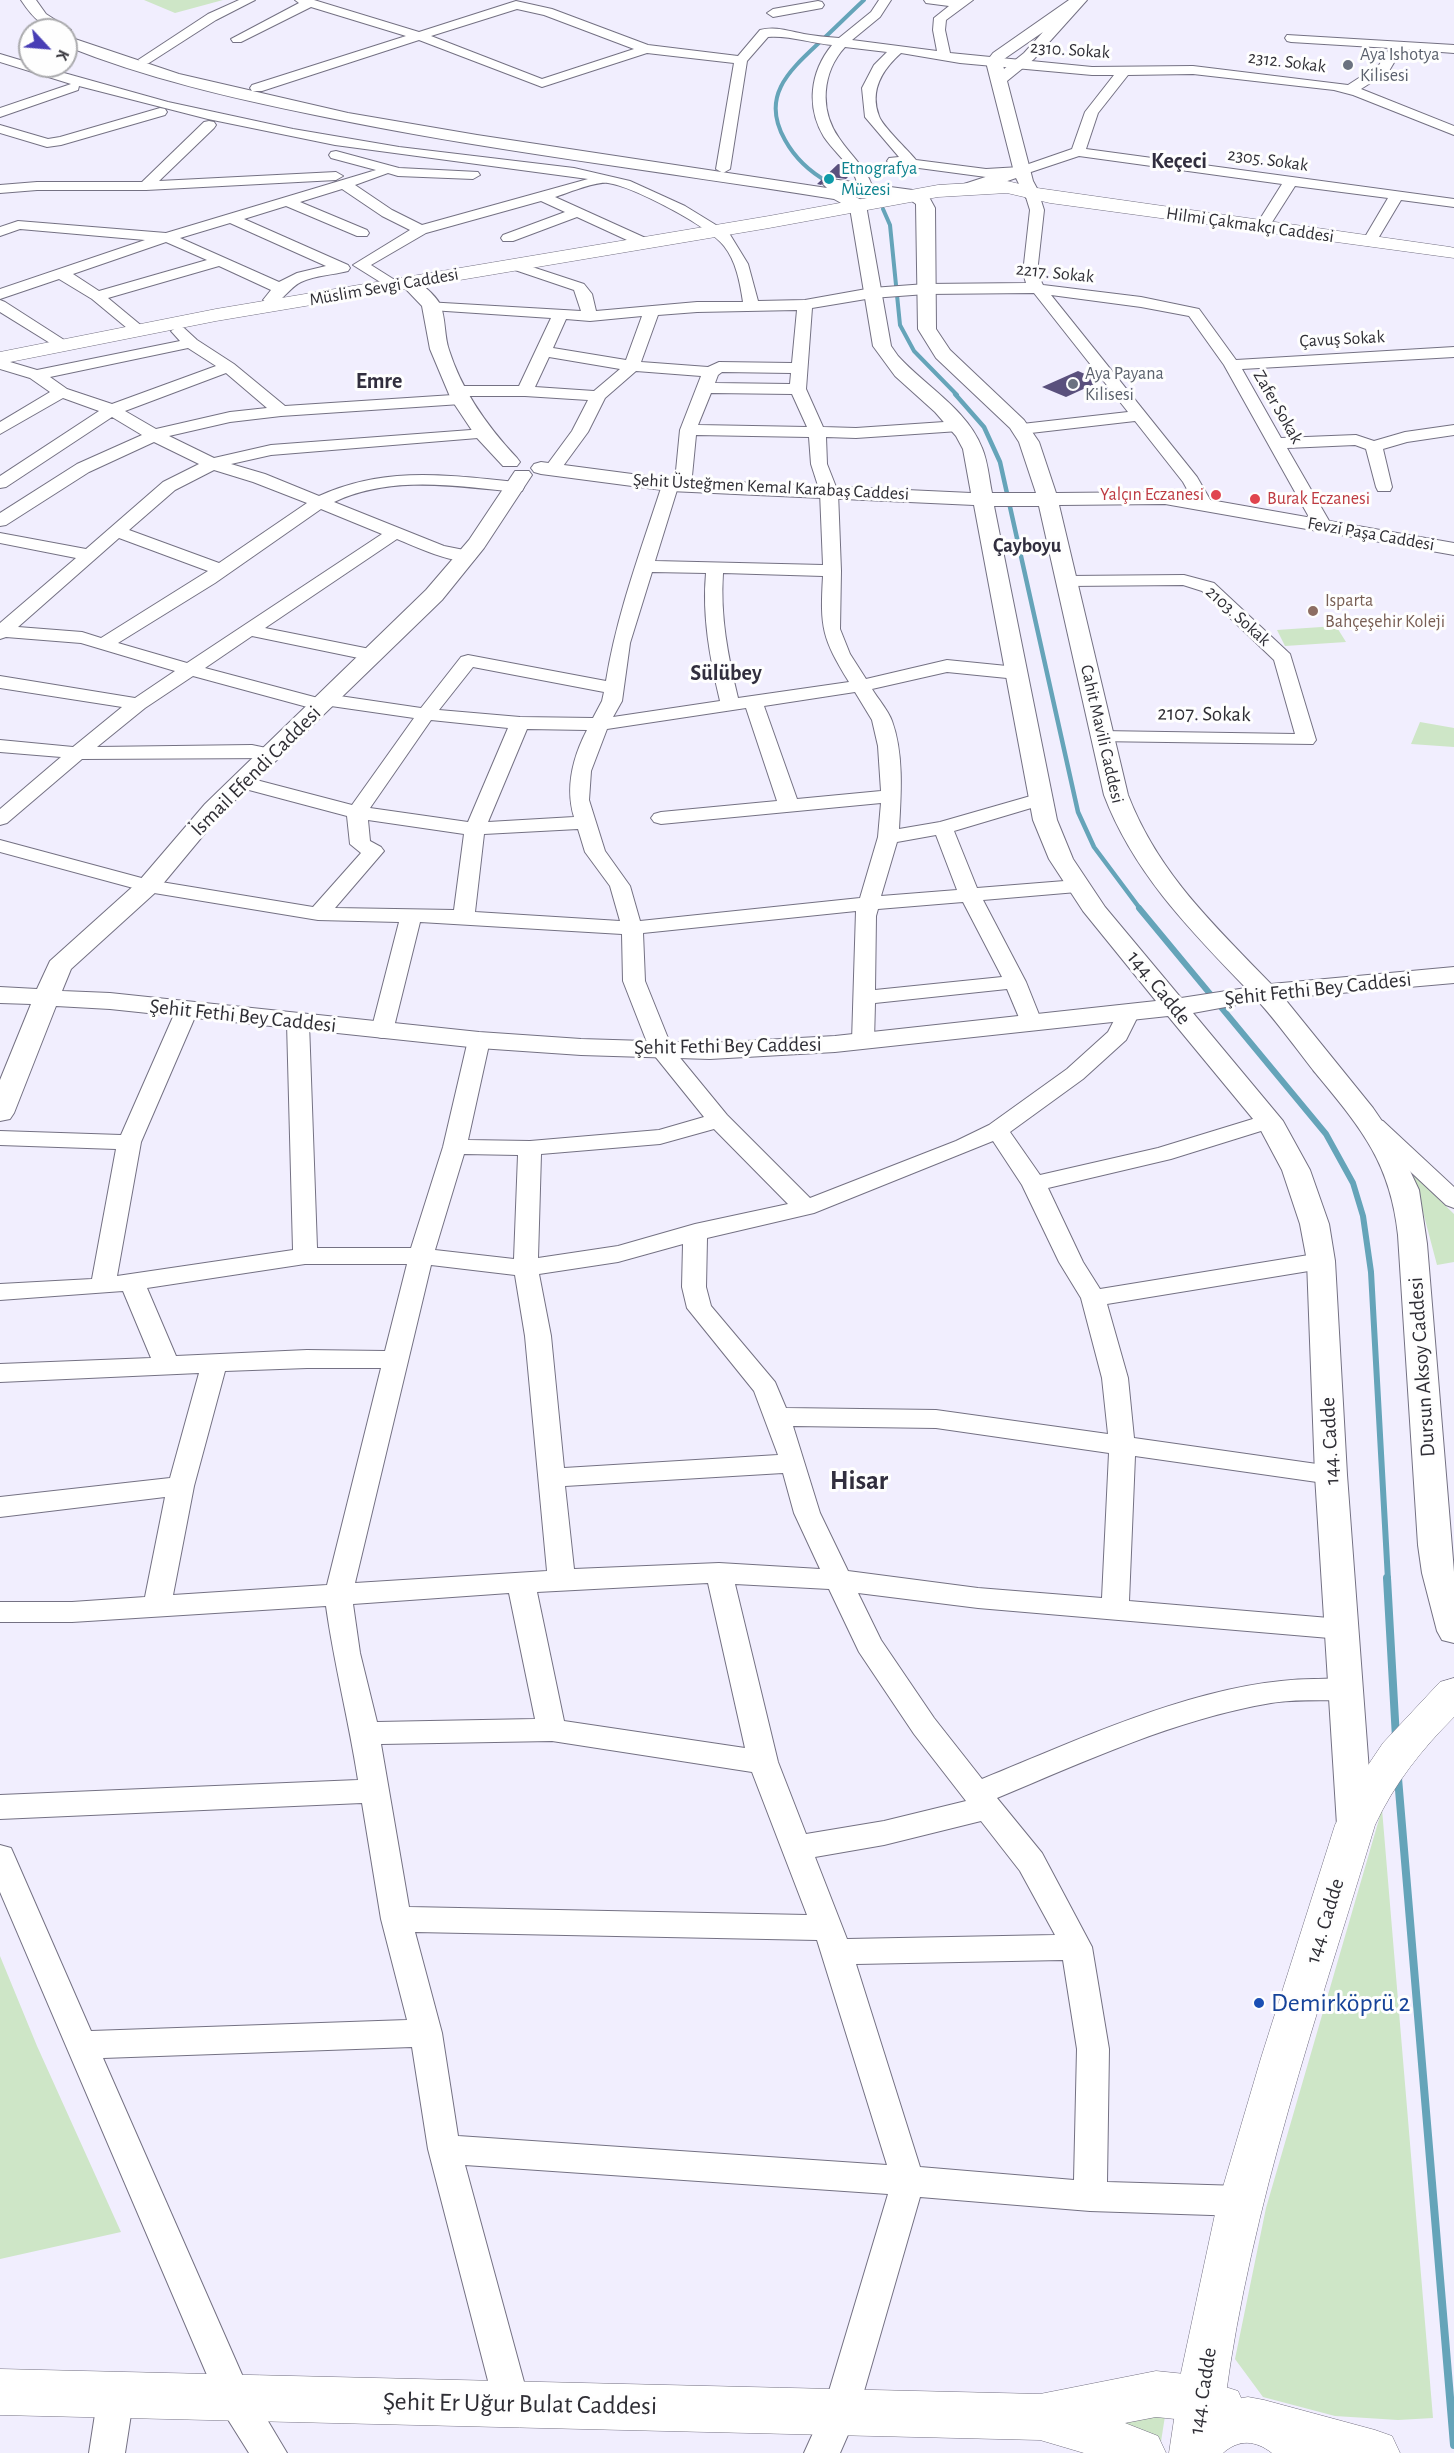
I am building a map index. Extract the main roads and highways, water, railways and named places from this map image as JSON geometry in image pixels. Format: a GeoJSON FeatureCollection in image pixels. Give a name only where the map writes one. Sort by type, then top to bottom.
{"type":"FeatureCollection","features":[{"type":"Feature","properties":{"kind":"main road","name":"Müslim Sevgi Caddesi"},"geometry":{"type":"LineString","coordinates":[[917,197],[970,188],[1007,187],[1037,194]]}},
{"type":"Feature","properties":{"kind":"main road","name":"Müslim Sevgi Caddesi"},"geometry":{"type":"LineString","coordinates":[[0,358],[172,323],[769,222],[861,201],[973,192],[1037,194]]}},
{"type":"Feature","properties":{"kind":"main road","name":"Hilmi Çakmakçı Caddesi"},"geometry":{"type":"LineString","coordinates":[[1037,194],[1453,253]]}},
{"type":"Feature","properties":{"kind":"main road","name":"144. Cadde"},"geometry":{"type":"LineString","coordinates":[[1195,2453],[1200,2401],[1241,2201],[1355,1825],[1377,1780],[1410,1738],[1453,1694]]}},
{"type":"Feature","properties":{"kind":"main road","name":"Şehit Er Uğur Bulat Caddesi"},"geometry":{"type":"LineString","coordinates":[[0,2392],[512,2404],[831,2433],[1088,2431],[1141,2453]]}},
{"type":"Feature","properties":{"kind":"main road","name":"Şehit Er Uğur Bulat Caddesi"},"geometry":{"type":"LineString","coordinates":[[1059,2430],[1156,2394],[1200,2401],[1265,2422]]}},
{"type":"Feature","properties":{"kind":"main road"},"geometry":{"type":"LineString","coordinates":[[1195,2453],[1211,2430],[1227,2421],[1246,2419],[1265,2422],[1375,2453]]}},
{"type":"Feature","properties":{"kind":"main road"},"geometry":{"type":"LineString","coordinates":[[1265,2422],[1284,2431],[1304,2453]]}},
{"type":"Feature","properties":{"kind":"waterway"},"geometry":{"type":"LineString","coordinates":[[828,182],[804,164],[785,140],[778,124],[777,97],[782,85],[798,63],[864,0]]}},
{"type":"Feature","properties":{"kind":"waterway"},"geometry":{"type":"LineString","coordinates":[[883,209],[890,225],[900,325],[914,351],[957,395]]}},
{"type":"Feature","properties":{"kind":"waterway"},"geometry":{"type":"LineString","coordinates":[[955,394],[984,427],[1000,462],[1078,812],[1094,847],[1141,910]]}},
{"type":"Feature","properties":{"kind":"waterway"},"geometry":{"type":"LineString","coordinates":[[1139,908],[1326,1134],[1353,1183],[1363,1216],[1371,1272],[1388,1580]]}},
{"type":"Feature","properties":{"kind":"waterway"},"geometry":{"type":"LineString","coordinates":[[1387,1578],[1396,1738]]}},
{"type":"Feature","properties":{"kind":"waterway"},"geometry":{"type":"LineString","coordinates":[[1398,1778],[1454,2445]]}},
{"type":"Feature","properties":{"kind":"place","name":"Aya Ishotya Kilisesi"},"geometry":{"type":"Point","coordinates":[1348,65]}},
{"type":"Feature","properties":{"kind":"place","name":"Etnografya Müzesi"},"geometry":{"type":"Point","coordinates":[829,179]}},
{"type":"Feature","properties":{"kind":"place","name":"Aya Payana Kilisesi"},"geometry":{"type":"Point","coordinates":[1073,384]}},
{"type":"Feature","properties":{"kind":"place","name":"Yalçın Eczanesi"},"geometry":{"type":"Point","coordinates":[1216,495]}},
{"type":"Feature","properties":{"kind":"place","name":"Burak Eczanesi"},"geometry":{"type":"Point","coordinates":[1255,499]}},
{"type":"Feature","properties":{"kind":"place","name":"Isparta Bahçeşehir Koleji"},"geometry":{"type":"Point","coordinates":[1313,611]}},
{"type":"Feature","properties":{"kind":"place","name":"Demirköprü 2"},"geometry":{"type":"Point","coordinates":[1259,2003]}},
{"type":"Feature","properties":{"kind":"district","name":"Keçeci"},"geometry":{"type":"Point","coordinates":[1179,161]}},
{"type":"Feature","properties":{"kind":"district","name":"Emre"},"geometry":{"type":"Point","coordinates":[379,381]}},
{"type":"Feature","properties":{"kind":"district","name":"Çayboyu"},"geometry":{"type":"Point","coordinates":[1027,546]}},
{"type":"Feature","properties":{"kind":"district","name":"Sülübey"},"geometry":{"type":"Point","coordinates":[726,673]}},
{"type":"Feature","properties":{"kind":"district","name":"Hisar"},"geometry":{"type":"Point","coordinates":[859,1481]}}]}
